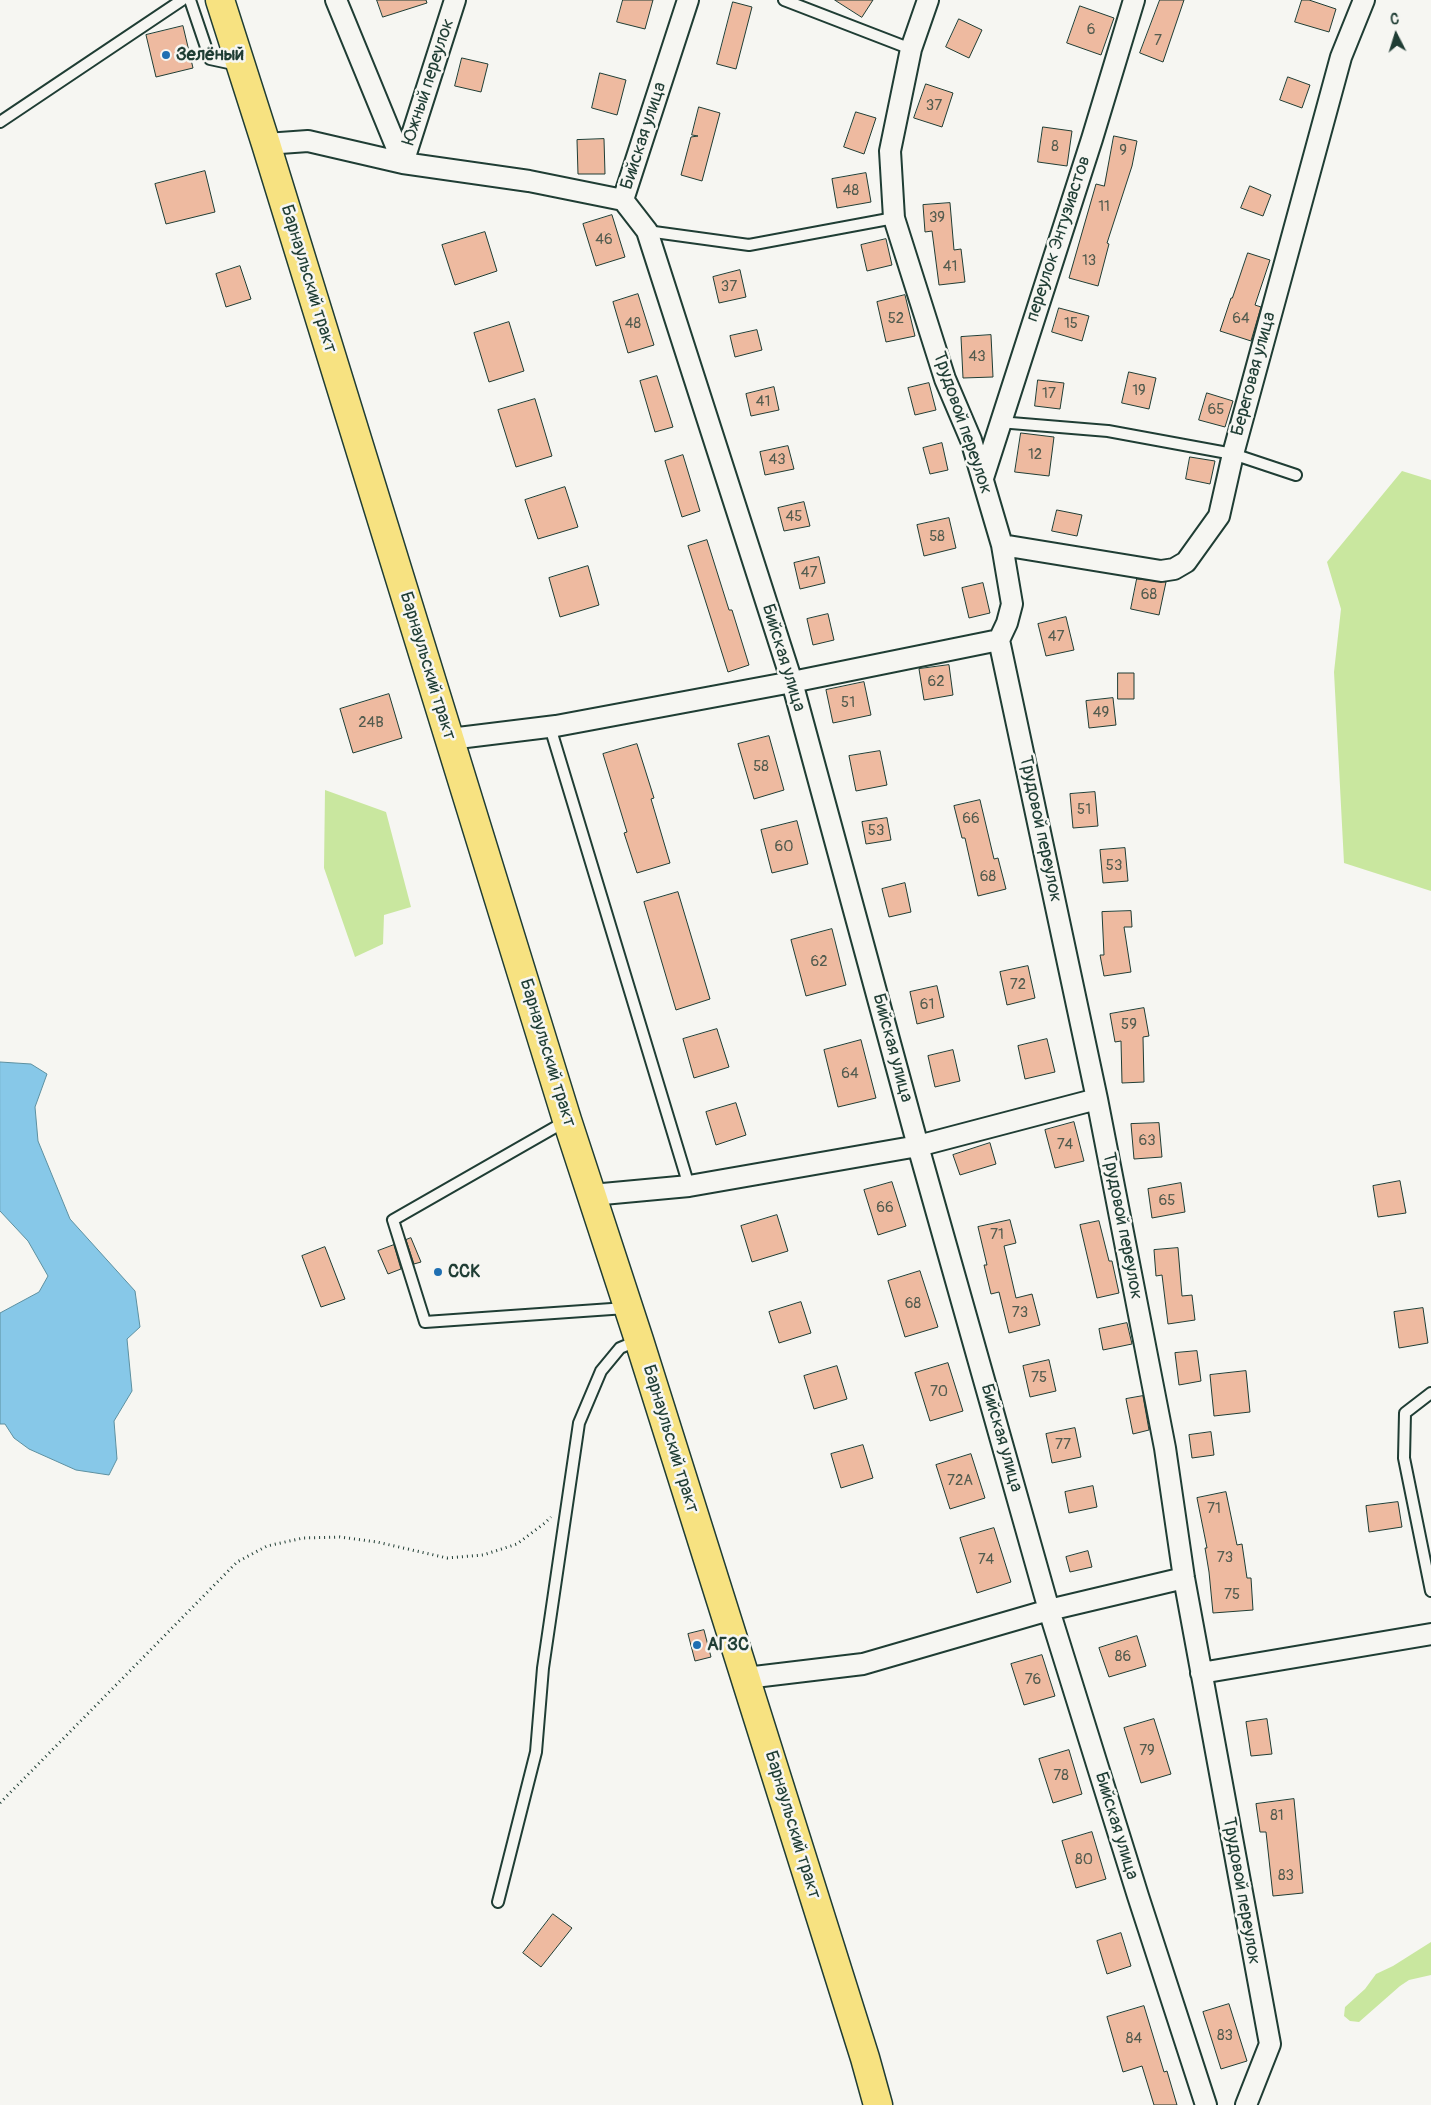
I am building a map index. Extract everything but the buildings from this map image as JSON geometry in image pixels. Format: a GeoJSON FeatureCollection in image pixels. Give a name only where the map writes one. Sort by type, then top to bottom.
{"type":"FeatureCollection","features":[{"type":"Feature","properties":{"kind":"main road","name":"Барнаульский тракт"},"geometry":{"type":"LineString","coordinates":[[220,0],[567,1120],[629,1308],[746,1678],[878,2105]]}},
{"type":"Feature","properties":{"kind":"street"},"geometry":{"type":"LineString","coordinates":[[336,0],[403,163]]}},
{"type":"Feature","properties":{"kind":"street","name":"Южный переулок"},"geometry":{"type":"LineString","coordinates":[[403,163],[455,0]]}},
{"type":"Feature","properties":{"kind":"street","name":"Бийская улица"},"geometry":{"type":"LineString","coordinates":[[688,0],[623,200],[647,231],[792,682],[918,1146],[1049,1610],[1138,1896],[1206,2105]]}},
{"type":"Feature","properties":{"kind":"street","name":"Трудовой переулок"},"geometry":{"type":"LineString","coordinates":[[928,0],[910,49],[890,151],[894,218],[945,379],[971,440],[1002,544],[1012,604],[1007,623],[999,640],[1097,1099],[1164,1448],[1184,1578],[1270,2044],[1246,2105]]}},
{"type":"Feature","properties":{"kind":"street","name":"переулок Энтузиастов"},"geometry":{"type":"LineString","coordinates":[[983,478],[1092,139],[1134,0]]}},
{"type":"Feature","properties":{"kind":"street","name":"Береговая улица"},"geometry":{"type":"LineString","coordinates":[[1002,544],[1161,570],[1174,569],[1186,562],[1219,516],[1233,454],[1341,57],[1364,0]]}},
{"type":"Feature","properties":{"kind":"street"},"geometry":{"type":"LineString","coordinates":[[266,144],[308,141],[403,163],[529,181],[623,200]]}},
{"type":"Feature","properties":{"kind":"street"},"geometry":{"type":"LineString","coordinates":[[450,738],[550,727],[792,682],[999,640]]}},
{"type":"Feature","properties":{"kind":"street"},"geometry":{"type":"LineString","coordinates":[[592,1195],[689,1186],[918,1146],[1097,1099]]}},
{"type":"Feature","properties":{"kind":"street"},"geometry":{"type":"LineString","coordinates":[[746,1678],[863,1664],[1049,1610],[1184,1578]]}},
{"type":"Feature","properties":{"kind":"street"},"geometry":{"type":"LineString","coordinates":[[1201,1673],[1431,1634]]}},
{"type":"Feature","properties":{"kind":"lane"},"geometry":{"type":"LineString","coordinates":[[0,122],[182,0]]}},
{"type":"Feature","properties":{"kind":"lane"},"geometry":{"type":"LineString","coordinates":[[190,0],[210,59],[241,65]]}},
{"type":"Feature","properties":{"kind":"lane"},"geometry":{"type":"LineString","coordinates":[[784,0],[910,49]]}},
{"type":"Feature","properties":{"kind":"lane"},"geometry":{"type":"LineString","coordinates":[[647,231],[749,246],[894,218]]}},
{"type":"Feature","properties":{"kind":"lane"},"geometry":{"type":"LineString","coordinates":[[1000,422],[1108,431],[1233,454],[1296,475]]}},
{"type":"Feature","properties":{"kind":"lane"},"geometry":{"type":"LineString","coordinates":[[550,727],[689,1186]]}},
{"type":"Feature","properties":{"kind":"lane"},"geometry":{"type":"LineString","coordinates":[[567,1120],[393,1220],[425,1322],[629,1308]]}},
{"type":"Feature","properties":{"kind":"lane"},"geometry":{"type":"LineString","coordinates":[[498,1902],[536,1752],[542,1668],[579,1424],[601,1371],[620,1348],[639,1340]]}},
{"type":"Feature","properties":{"kind":"lane"},"geometry":{"type":"LineString","coordinates":[[1431,1393],[1405,1413],[1404,1458],[1431,1591]]}},
{"type":"Feature","properties":{"kind":"path"},"geometry":{"type":"LineString","coordinates":[[0,1802],[237,1562],[268,1546],[303,1538],[340,1537],[377,1542],[447,1558],[483,1555],[516,1544],[545,1523],[567,1497]]}},
{"type":"Feature","properties":{"kind":"green space"},"geometry":{"type":"Polygon","coordinates":[[[1402,471],[1431,480],[1431,891],[1344,863],[1334,672],[1341,609],[1327,562],[1402,471]]]}},
{"type":"Feature","properties":{"kind":"green space"},"geometry":{"type":"Polygon","coordinates":[[[325,790],[386,812],[411,907],[384,915],[383,944],[355,957],[324,868],[325,790]]]}},
{"type":"Feature","properties":{"kind":"green space"},"geometry":{"type":"Polygon","coordinates":[[[1431,1942],[1431,1975],[1409,1980],[1359,2022],[1350,2021],[1344,2016],[1345,2007],[1365,1989],[1376,1974],[1393,1966],[1431,1942]]]}},
{"type":"Feature","properties":{"kind":"water"},"geometry":{"type":"Polygon","coordinates":[[[0,1062],[31,1064],[47,1074],[35,1107],[38,1141],[70,1219],[135,1291],[140,1327],[127,1339],[132,1391],[114,1421],[117,1459],[109,1475],[76,1470],[29,1449],[14,1438],[5,1424],[0,1424],[0,1313],[39,1292],[48,1276],[28,1241],[0,1211],[0,1062]]]}},
{"type":"Feature","properties":{"kind":"place","name":"Зелёный"},"geometry":{"type":"Point","coordinates":[166,55]}},
{"type":"Feature","properties":{"kind":"place","name":"ССК"},"geometry":{"type":"Point","coordinates":[438,1272]}},
{"type":"Feature","properties":{"kind":"place","name":"АГЗС"},"geometry":{"type":"Point","coordinates":[697,1645]}}]}
